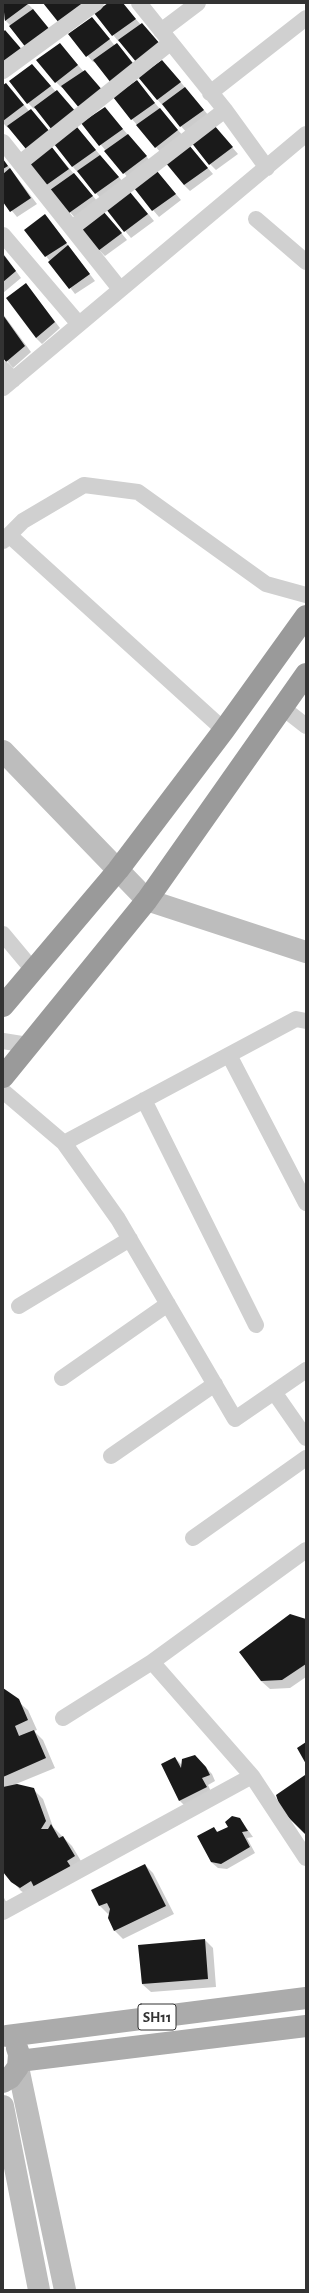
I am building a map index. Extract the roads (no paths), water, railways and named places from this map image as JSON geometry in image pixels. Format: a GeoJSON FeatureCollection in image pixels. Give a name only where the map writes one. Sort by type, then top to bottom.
{"type":"FeatureCollection","features":[{"type":"Feature","properties":{"kind":"highway"},"geometry":{"type":"LineString","coordinates":[[3,1006],[118,870],[224,730],[306,616]]}},
{"type":"Feature","properties":{"kind":"highway"},"geometry":{"type":"LineString","coordinates":[[3,1077],[147,900],[306,674]]}},
{"type":"Feature","properties":{"kind":"main road","name":"SH11"},"geometry":{"type":"LineString","coordinates":[[5,2035],[306,1998]]}},
{"type":"Feature","properties":{"kind":"main road","name":"SH11"},"geometry":{"type":"LineString","coordinates":[[5,2035],[17,2047],[13,2070],[306,2026]]}},
{"type":"Feature","properties":{"kind":"street"},"geometry":{"type":"LineString","coordinates":[[3,71],[96,3]]}},
{"type":"Feature","properties":{"kind":"street"},"geometry":{"type":"LineString","coordinates":[[139,3],[225,110],[267,168]]}},
{"type":"Feature","properties":{"kind":"street"},"geometry":{"type":"LineString","coordinates":[[20,163],[166,37],[198,3]]}},
{"type":"Feature","properties":{"kind":"street"},"geometry":{"type":"LineString","coordinates":[[210,93],[306,18]]}},
{"type":"Feature","properties":{"kind":"street"},"geometry":{"type":"LineString","coordinates":[[72,228],[225,110]]}},
{"type":"Feature","properties":{"kind":"street"},"geometry":{"type":"LineString","coordinates":[[6,379],[120,289],[306,134]]}},
{"type":"Feature","properties":{"kind":"street"},"geometry":{"type":"LineString","coordinates":[[3,142],[120,289]]}},
{"type":"Feature","properties":{"kind":"street"},"geometry":{"type":"LineString","coordinates":[[256,219],[306,262]]}},
{"type":"Feature","properties":{"kind":"street"},"geometry":{"type":"LineString","coordinates":[[3,235],[78,323]]}},
{"type":"Feature","properties":{"kind":"street"},"geometry":{"type":"LineString","coordinates":[[224,730],[6,538],[23,521],[84,485],[138,492],[266,584],[306,595]]}},
{"type":"Feature","properties":{"kind":"street"},"geometry":{"type":"LineString","coordinates":[[283,708],[306,726]]}},
{"type":"Feature","properties":{"kind":"street"},"geometry":{"type":"LineString","coordinates":[[3,752],[147,900],[306,952]]}},
{"type":"Feature","properties":{"kind":"street"},"geometry":{"type":"LineString","coordinates":[[3,934],[33,970]]}},
{"type":"Feature","properties":{"kind":"street"},"geometry":{"type":"LineString","coordinates":[[64,1143],[296,1019],[306,1021]]}},
{"type":"Feature","properties":{"kind":"street"},"geometry":{"type":"LineString","coordinates":[[3,1041],[28,1045]]}},
{"type":"Feature","properties":{"kind":"street"},"geometry":{"type":"LineString","coordinates":[[229,1055],[306,1203]]}},
{"type":"Feature","properties":{"kind":"street"},"geometry":{"type":"LineString","coordinates":[[3,1091],[64,1143],[130,1239],[235,1419],[306,1370]]}},
{"type":"Feature","properties":{"kind":"street"},"geometry":{"type":"LineString","coordinates":[[144,1100],[256,1325]]}},
{"type":"Feature","properties":{"kind":"street"},"geometry":{"type":"LineString","coordinates":[[20,1306],[130,1239]]}},
{"type":"Feature","properties":{"kind":"street"},"geometry":{"type":"LineString","coordinates":[[62,1378],[168,1304]]}},
{"type":"Feature","properties":{"kind":"street"},"geometry":{"type":"LineString","coordinates":[[111,1456],[215,1384]]}},
{"type":"Feature","properties":{"kind":"street"},"geometry":{"type":"LineString","coordinates":[[274,1392],[306,1438]]}},
{"type":"Feature","properties":{"kind":"street"},"geometry":{"type":"LineString","coordinates":[[193,1538],[306,1458]]}},
{"type":"Feature","properties":{"kind":"street"},"geometry":{"type":"LineString","coordinates":[[63,1718],[152,1662],[306,1550]]}},
{"type":"Feature","properties":{"kind":"street"},"geometry":{"type":"LineString","coordinates":[[152,1662],[252,1776],[306,1858]]}},
{"type":"Feature","properties":{"kind":"street"},"geometry":{"type":"LineString","coordinates":[[3,1912],[252,1776]]}},
{"type":"Feature","properties":{"kind":"street"},"geometry":{"type":"LineString","coordinates":[[13,2070],[64,2290]]}},
{"type":"Feature","properties":{"kind":"street"},"geometry":{"type":"LineString","coordinates":[[3,2106],[39,2290]]}}]}
